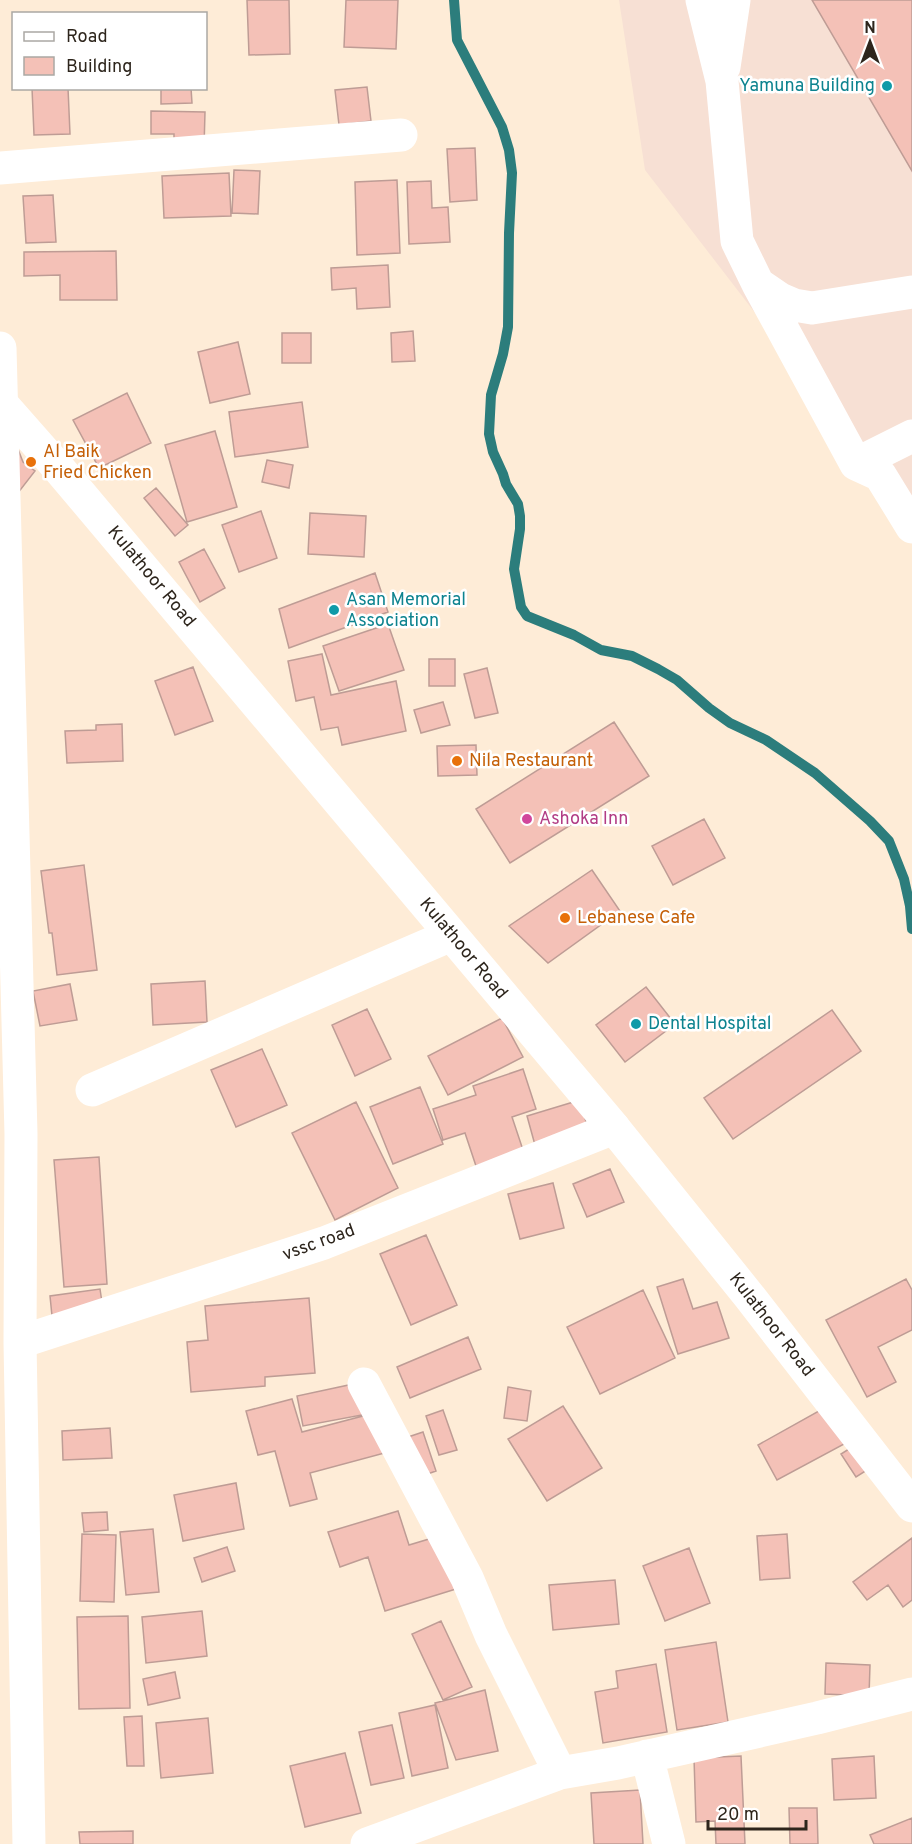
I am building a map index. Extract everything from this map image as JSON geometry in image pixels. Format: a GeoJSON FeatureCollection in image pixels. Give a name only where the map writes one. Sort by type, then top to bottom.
{"type":"FeatureCollection","features":[{"type":"Feature","properties":{"kind":"street"},"geometry":{"type":"LineString","coordinates":[[702,0],[722,81],[737,241],[856,464],[880,475],[912,527]]}},
{"type":"Feature","properties":{"kind":"street"},"geometry":{"type":"LineString","coordinates":[[722,81],[734,0]]}},
{"type":"Feature","properties":{"kind":"street"},"geometry":{"type":"LineString","coordinates":[[0,168],[401,135]]}},
{"type":"Feature","properties":{"kind":"street"},"geometry":{"type":"LineString","coordinates":[[758,284],[780,299],[794,305],[812,308],[912,292]]}},
{"type":"Feature","properties":{"kind":"street"},"geometry":{"type":"LineString","coordinates":[[0,348],[21,1134],[20,1342],[29,1844]]}},
{"type":"Feature","properties":{"kind":"street","name":"Kulathoor Road"},"geometry":{"type":"LineString","coordinates":[[1,403],[68,479],[614,1128],[749,1296],[912,1506]]}},
{"type":"Feature","properties":{"kind":"street"},"geometry":{"type":"LineString","coordinates":[[856,464],[912,436]]}},
{"type":"Feature","properties":{"kind":"street"},"geometry":{"type":"LineString","coordinates":[[92,1090],[452,935]]}},
{"type":"Feature","properties":{"kind":"street","name":"vssc road"},"geometry":{"type":"LineString","coordinates":[[20,1342],[324,1243],[614,1128]]}},
{"type":"Feature","properties":{"kind":"street"},"geometry":{"type":"LineString","coordinates":[[364,1384],[467,1578],[491,1635],[561,1773]]}},
{"type":"Feature","properties":{"kind":"street"},"geometry":{"type":"LineString","coordinates":[[367,1844],[561,1773],[817,1718],[912,1694]]}},
{"type":"Feature","properties":{"kind":"street"},"geometry":{"type":"LineString","coordinates":[[648,1756],[669,1844]]}},
{"type":"Feature","properties":{"kind":"shaded area"},"geometry":{"type":"Polygon","coordinates":[[[619,0],[912,0],[912,519],[645,170],[619,0]]]}},
{"type":"Feature","properties":{"kind":"building"},"geometry":{"type":"Polygon","coordinates":[[[247,0],[289,0],[290,54],[249,55],[247,0]]]}},
{"type":"Feature","properties":{"kind":"building"},"geometry":{"type":"Polygon","coordinates":[[[346,0],[398,0],[396,49],[344,47],[346,0]]]}},
{"type":"Feature","properties":{"kind":"building","name":"Yamuna Building"},"geometry":{"type":"Polygon","coordinates":[[[812,0],[912,0],[912,171],[812,0]]]}},
{"type":"Feature","properties":{"kind":"building"},"geometry":{"type":"Polygon","coordinates":[[[367,87],[371,121],[339,125],[335,90],[367,87]]]}},
{"type":"Feature","properties":{"kind":"building"},"geometry":{"type":"Polygon","coordinates":[[[32,90],[68,90],[70,134],[34,135],[32,90]]]}},
{"type":"Feature","properties":{"kind":"building"},"geometry":{"type":"Polygon","coordinates":[[[161,90],[191,90],[192,103],[161,104],[161,90]]]}},
{"type":"Feature","properties":{"kind":"building"},"geometry":{"type":"Polygon","coordinates":[[[151,111],[205,112],[204,148],[174,147],[174,134],[151,134],[151,111]]]}},
{"type":"Feature","properties":{"kind":"building"},"geometry":{"type":"Polygon","coordinates":[[[475,148],[477,200],[450,202],[447,149],[475,148]]]}},
{"type":"Feature","properties":{"kind":"building"},"geometry":{"type":"Polygon","coordinates":[[[234,170],[260,171],[258,214],[232,213],[234,170]]]}},
{"type":"Feature","properties":{"kind":"building"},"geometry":{"type":"Polygon","coordinates":[[[229,173],[231,216],[164,218],[162,176],[229,173]]]}},
{"type":"Feature","properties":{"kind":"building"},"geometry":{"type":"Polygon","coordinates":[[[397,180],[400,253],[357,255],[355,182],[397,180]]]}},
{"type":"Feature","properties":{"kind":"building"},"geometry":{"type":"Polygon","coordinates":[[[431,181],[432,208],[448,207],[450,242],[409,244],[407,182],[431,181]]]}},
{"type":"Feature","properties":{"kind":"building"},"geometry":{"type":"Polygon","coordinates":[[[53,195],[56,242],[26,243],[23,196],[53,195]]]}},
{"type":"Feature","properties":{"kind":"building"},"geometry":{"type":"Polygon","coordinates":[[[116,251],[117,300],[60,300],[60,275],[24,276],[24,252],[116,251]]]}},
{"type":"Feature","properties":{"kind":"building"},"geometry":{"type":"Polygon","coordinates":[[[388,265],[390,307],[357,309],[356,288],[332,290],[331,268],[388,265]]]}},
{"type":"Feature","properties":{"kind":"building"},"geometry":{"type":"Polygon","coordinates":[[[413,331],[415,361],[392,362],[391,333],[413,331]]]}},
{"type":"Feature","properties":{"kind":"building"},"geometry":{"type":"Polygon","coordinates":[[[282,333],[311,333],[311,363],[282,363],[282,333]]]}},
{"type":"Feature","properties":{"kind":"building"},"geometry":{"type":"Polygon","coordinates":[[[238,342],[250,394],[210,403],[198,352],[238,342]]]}},
{"type":"Feature","properties":{"kind":"building"},"geometry":{"type":"Polygon","coordinates":[[[127,393],[151,443],[99,468],[73,420],[127,393]]]}},
{"type":"Feature","properties":{"kind":"building"},"geometry":{"type":"Polygon","coordinates":[[[302,402],[308,447],[235,457],[229,412],[302,402]]]}},
{"type":"Feature","properties":{"kind":"building"},"geometry":{"type":"Polygon","coordinates":[[[215,431],[237,507],[187,522],[165,445],[215,431]]]}},
{"type":"Feature","properties":{"kind":"building"},"geometry":{"type":"Polygon","coordinates":[[[16,444],[23,462],[35,471],[14,498],[16,444]]]}},
{"type":"Feature","properties":{"kind":"building"},"geometry":{"type":"Polygon","coordinates":[[[267,460],[293,465],[289,488],[262,482],[267,460]]]}},
{"type":"Feature","properties":{"kind":"building"},"geometry":{"type":"Polygon","coordinates":[[[156,488],[188,525],[175,536],[144,498],[156,488]]]}},
{"type":"Feature","properties":{"kind":"building"},"geometry":{"type":"Polygon","coordinates":[[[261,511],[277,558],[239,572],[222,525],[261,511]]]}},
{"type":"Feature","properties":{"kind":"building"},"geometry":{"type":"Polygon","coordinates":[[[310,513],[366,516],[364,557],[308,554],[310,513]]]}},
{"type":"Feature","properties":{"kind":"building"},"geometry":{"type":"Polygon","coordinates":[[[204,549],[225,588],[200,602],[179,562],[204,549]]]}},
{"type":"Feature","properties":{"kind":"building","name":"Asan Memorial Association"},"geometry":{"type":"Polygon","coordinates":[[[375,573],[388,612],[289,648],[279,609],[375,573]]]}},
{"type":"Feature","properties":{"kind":"building"},"geometry":{"type":"Polygon","coordinates":[[[388,624],[404,670],[339,691],[323,646],[388,624]]]}},
{"type":"Feature","properties":{"kind":"building"},"geometry":{"type":"Polygon","coordinates":[[[322,654],[331,695],[396,681],[406,731],[342,745],[338,727],[321,730],[314,697],[296,701],[288,661],[322,654]]]}},
{"type":"Feature","properties":{"kind":"building"},"geometry":{"type":"Polygon","coordinates":[[[429,659],[455,659],[455,686],[429,686],[429,659]]]}},
{"type":"Feature","properties":{"kind":"building"},"geometry":{"type":"Polygon","coordinates":[[[193,667],[213,721],[175,735],[155,681],[193,667]]]}},
{"type":"Feature","properties":{"kind":"building"},"geometry":{"type":"Polygon","coordinates":[[[487,668],[498,713],[475,718],[464,674],[487,668]]]}},
{"type":"Feature","properties":{"kind":"building"},"geometry":{"type":"Polygon","coordinates":[[[443,702],[450,725],[421,733],[414,710],[443,702]]]}},
{"type":"Feature","properties":{"kind":"building"},"geometry":{"type":"Polygon","coordinates":[[[614,722],[649,776],[510,863],[476,809],[614,722]]]}},
{"type":"Feature","properties":{"kind":"building"},"geometry":{"type":"Polygon","coordinates":[[[122,724],[123,761],[67,763],[65,731],[96,730],[96,725],[122,724]]]}},
{"type":"Feature","properties":{"kind":"building","name":"Nila Restaurant"},"geometry":{"type":"Polygon","coordinates":[[[476,745],[477,775],[438,776],[437,746],[476,745]]]}},
{"type":"Feature","properties":{"kind":"building"},"geometry":{"type":"Polygon","coordinates":[[[704,819],[725,858],[673,885],[652,846],[704,819]]]}},
{"type":"Feature","properties":{"kind":"building"},"geometry":{"type":"Polygon","coordinates":[[[84,865],[97,970],[57,975],[41,871],[84,865]]]}},
{"type":"Feature","properties":{"kind":"building","name":"Lebanese Cafe"},"geometry":{"type":"Polygon","coordinates":[[[592,870],[620,911],[548,963],[509,926],[592,870]]]}},
{"type":"Feature","properties":{"kind":"building"},"geometry":{"type":"Polygon","coordinates":[[[205,981],[207,1022],[153,1025],[151,984],[205,981]]]}},
{"type":"Feature","properties":{"kind":"building"},"geometry":{"type":"Polygon","coordinates":[[[70,984],[77,1020],[40,1026],[33,991],[70,984]]]}},
{"type":"Feature","properties":{"kind":"building","name":"Dental Hospital"},"geometry":{"type":"Polygon","coordinates":[[[646,987],[675,1024],[625,1062],[596,1025],[646,987]]]}},
{"type":"Feature","properties":{"kind":"building"},"geometry":{"type":"Polygon","coordinates":[[[367,1009],[391,1059],[355,1076],[332,1025],[367,1009]]]}},
{"type":"Feature","properties":{"kind":"building"},"geometry":{"type":"Polygon","coordinates":[[[832,1010],[861,1051],[733,1139],[704,1098],[832,1010]]]}},
{"type":"Feature","properties":{"kind":"building"},"geometry":{"type":"Polygon","coordinates":[[[502,1018],[523,1057],[448,1095],[428,1056],[502,1018]]]}},
{"type":"Feature","properties":{"kind":"building"},"geometry":{"type":"Polygon","coordinates":[[[262,1049],[287,1105],[236,1127],[211,1070],[262,1049]]]}},
{"type":"Feature","properties":{"kind":"building"},"geometry":{"type":"Polygon","coordinates":[[[523,1069],[536,1109],[512,1117],[523,1150],[476,1166],[465,1133],[443,1140],[433,1109],[476,1095],[473,1086],[523,1069]]]}},
{"type":"Feature","properties":{"kind":"building"},"geometry":{"type":"Polygon","coordinates":[[[420,1087],[443,1144],[393,1164],[370,1107],[420,1087]]]}},
{"type":"Feature","properties":{"kind":"building"},"geometry":{"type":"Polygon","coordinates":[[[580,1100],[588,1129],[535,1145],[527,1116],[580,1100]]]}},
{"type":"Feature","properties":{"kind":"building"},"geometry":{"type":"Polygon","coordinates":[[[356,1102],[398,1188],[335,1220],[292,1133],[356,1102]]]}},
{"type":"Feature","properties":{"kind":"building"},"geometry":{"type":"Polygon","coordinates":[[[99,1157],[107,1284],[64,1287],[54,1160],[99,1157]]]}},
{"type":"Feature","properties":{"kind":"building"},"geometry":{"type":"Polygon","coordinates":[[[610,1169],[624,1202],[587,1217],[573,1184],[610,1169]]]}},
{"type":"Feature","properties":{"kind":"building"},"geometry":{"type":"Polygon","coordinates":[[[553,1183],[564,1228],[520,1239],[508,1194],[553,1183]]]}},
{"type":"Feature","properties":{"kind":"building"},"geometry":{"type":"Polygon","coordinates":[[[426,1235],[457,1305],[411,1325],[380,1254],[426,1235]]]}},
{"type":"Feature","properties":{"kind":"building"},"geometry":{"type":"Polygon","coordinates":[[[683,1279],[693,1309],[717,1302],[729,1338],[678,1354],[657,1287],[683,1279]]]}},
{"type":"Feature","properties":{"kind":"building"},"geometry":{"type":"Polygon","coordinates":[[[906,1279],[912,1290],[912,1330],[878,1347],[896,1382],[867,1397],[826,1320],[906,1279]]]}},
{"type":"Feature","properties":{"kind":"building"},"geometry":{"type":"Polygon","coordinates":[[[100,1289],[103,1309],[52,1316],[50,1296],[100,1289]]]}},
{"type":"Feature","properties":{"kind":"building"},"geometry":{"type":"Polygon","coordinates":[[[643,1290],[675,1358],[600,1394],[567,1327],[643,1290]]]}},
{"type":"Feature","properties":{"kind":"building"},"geometry":{"type":"Polygon","coordinates":[[[309,1298],[315,1373],[265,1377],[265,1386],[191,1392],[187,1342],[208,1340],[205,1306],[309,1298]]]}},
{"type":"Feature","properties":{"kind":"building"},"geometry":{"type":"Polygon","coordinates":[[[468,1337],[481,1369],[410,1398],[397,1367],[468,1337]]]}},
{"type":"Feature","properties":{"kind":"building"},"geometry":{"type":"Polygon","coordinates":[[[372,1380],[378,1412],[303,1426],[297,1396],[372,1380]]]}},
{"type":"Feature","properties":{"kind":"building"},"geometry":{"type":"Polygon","coordinates":[[[508,1387],[531,1391],[527,1421],[504,1418],[508,1387]]]}},
{"type":"Feature","properties":{"kind":"building"},"geometry":{"type":"Polygon","coordinates":[[[292,1399],[302,1432],[382,1411],[392,1451],[310,1473],[317,1499],[290,1506],[275,1451],[258,1455],[246,1411],[292,1399]]]}},
{"type":"Feature","properties":{"kind":"building"},"geometry":{"type":"Polygon","coordinates":[[[563,1406],[602,1468],[547,1501],[508,1439],[563,1406]]]}},
{"type":"Feature","properties":{"kind":"building"},"geometry":{"type":"Polygon","coordinates":[[[826,1407],[846,1443],[777,1480],[758,1445],[826,1407]]]}},
{"type":"Feature","properties":{"kind":"building"},"geometry":{"type":"Polygon","coordinates":[[[443,1410],[457,1450],[439,1455],[426,1416],[443,1410]]]}},
{"type":"Feature","properties":{"kind":"building"},"geometry":{"type":"Polygon","coordinates":[[[110,1428],[112,1458],[63,1460],[62,1431],[110,1428]]]}},
{"type":"Feature","properties":{"kind":"building"},"geometry":{"type":"Polygon","coordinates":[[[423,1432],[436,1471],[419,1477],[405,1438],[423,1432]]]}},
{"type":"Feature","properties":{"kind":"building"},"geometry":{"type":"Polygon","coordinates":[[[860,1442],[875,1465],[856,1477],[841,1454],[860,1442]]]}},
{"type":"Feature","properties":{"kind":"building"},"geometry":{"type":"Polygon","coordinates":[[[236,1483],[244,1529],[183,1541],[174,1495],[236,1483]]]}},
{"type":"Feature","properties":{"kind":"building"},"geometry":{"type":"Polygon","coordinates":[[[398,1511],[409,1545],[439,1536],[456,1589],[385,1611],[368,1557],[340,1567],[328,1532],[398,1511]]]}},
{"type":"Feature","properties":{"kind":"building"},"geometry":{"type":"Polygon","coordinates":[[[107,1512],[108,1530],[84,1532],[82,1513],[107,1512]]]}},
{"type":"Feature","properties":{"kind":"building"},"geometry":{"type":"Polygon","coordinates":[[[153,1529],[159,1592],[126,1595],[120,1532],[153,1529]]]}},
{"type":"Feature","properties":{"kind":"building"},"geometry":{"type":"Polygon","coordinates":[[[82,1534],[116,1535],[114,1602],[80,1601],[82,1534]]]}},
{"type":"Feature","properties":{"kind":"building"},"geometry":{"type":"Polygon","coordinates":[[[787,1534],[790,1578],[760,1580],[757,1536],[787,1534]]]}},
{"type":"Feature","properties":{"kind":"building"},"geometry":{"type":"Polygon","coordinates":[[[912,1538],[912,1600],[903,1607],[888,1585],[867,1600],[853,1582],[912,1538]]]}},
{"type":"Feature","properties":{"kind":"building"},"geometry":{"type":"Polygon","coordinates":[[[227,1547],[235,1571],[202,1582],[194,1558],[227,1547]]]}},
{"type":"Feature","properties":{"kind":"building"},"geometry":{"type":"Polygon","coordinates":[[[689,1548],[710,1603],[665,1621],[643,1566],[689,1548]]]}},
{"type":"Feature","properties":{"kind":"building"},"geometry":{"type":"Polygon","coordinates":[[[615,1580],[619,1624],[553,1630],[549,1585],[615,1580]]]}},
{"type":"Feature","properties":{"kind":"building"},"geometry":{"type":"Polygon","coordinates":[[[202,1611],[207,1656],[146,1663],[142,1617],[202,1611]]]}},
{"type":"Feature","properties":{"kind":"building"},"geometry":{"type":"Polygon","coordinates":[[[128,1616],[130,1708],[79,1709],[77,1617],[128,1616]]]}},
{"type":"Feature","properties":{"kind":"building"},"geometry":{"type":"Polygon","coordinates":[[[441,1621],[472,1687],[443,1700],[412,1634],[441,1621]]]}},
{"type":"Feature","properties":{"kind":"building"},"geometry":{"type":"Polygon","coordinates":[[[716,1642],[728,1722],[677,1730],[665,1650],[716,1642]]]}},
{"type":"Feature","properties":{"kind":"building"},"geometry":{"type":"Polygon","coordinates":[[[826,1663],[870,1665],[869,1696],[825,1694],[826,1663]]]}},
{"type":"Feature","properties":{"kind":"building"},"geometry":{"type":"Polygon","coordinates":[[[656,1664],[667,1732],[603,1743],[595,1692],[618,1688],[616,1671],[656,1664]]]}},
{"type":"Feature","properties":{"kind":"building"},"geometry":{"type":"Polygon","coordinates":[[[175,1672],[180,1698],[148,1705],[143,1679],[175,1672]]]}},
{"type":"Feature","properties":{"kind":"building"},"geometry":{"type":"Polygon","coordinates":[[[485,1690],[498,1751],[456,1760],[435,1703],[485,1690]]]}},
{"type":"Feature","properties":{"kind":"building"},"geometry":{"type":"Polygon","coordinates":[[[435,1705],[448,1768],[412,1776],[399,1713],[435,1705]]]}},
{"type":"Feature","properties":{"kind":"building"},"geometry":{"type":"Polygon","coordinates":[[[142,1716],[144,1766],[127,1766],[124,1717],[142,1716]]]}},
{"type":"Feature","properties":{"kind":"building"},"geometry":{"type":"Polygon","coordinates":[[[208,1718],[213,1773],[161,1778],[156,1723],[208,1718]]]}},
{"type":"Feature","properties":{"kind":"building"},"geometry":{"type":"Polygon","coordinates":[[[392,1725],[404,1778],[371,1785],[359,1732],[392,1725]]]}},
{"type":"Feature","properties":{"kind":"building"},"geometry":{"type":"Polygon","coordinates":[[[345,1753],[361,1813],[305,1827],[290,1766],[345,1753]]]}},
{"type":"Feature","properties":{"kind":"building"},"geometry":{"type":"Polygon","coordinates":[[[741,1756],[745,1844],[716,1844],[715,1821],[696,1822],[694,1758],[741,1756]]]}},
{"type":"Feature","properties":{"kind":"building"},"geometry":{"type":"Polygon","coordinates":[[[874,1756],[876,1798],[834,1800],[832,1759],[874,1756]]]}},
{"type":"Feature","properties":{"kind":"building"},"geometry":{"type":"Polygon","coordinates":[[[640,1790],[643,1844],[594,1844],[591,1793],[640,1790]]]}},
{"type":"Feature","properties":{"kind":"building"},"geometry":{"type":"Polygon","coordinates":[[[789,1808],[817,1808],[818,1844],[790,1844],[789,1808]]]}},
{"type":"Feature","properties":{"kind":"building"},"geometry":{"type":"Polygon","coordinates":[[[912,1818],[912,1844],[874,1844],[870,1835],[912,1818]]]}},
{"type":"Feature","properties":{"kind":"building"},"geometry":{"type":"Polygon","coordinates":[[[133,1831],[133,1844],[80,1844],[79,1832],[133,1831]]]}},
{"type":"Feature","properties":{"kind":"waterway"},"geometry":{"type":"LineString","coordinates":[[454,0],[457,40],[502,127],[509,150],[512,173],[508,327],[491,395],[489,434],[493,452],[506,484],[518,504],[520,529],[514,569],[521,607],[527,616],[574,635],[601,650],[632,656],[658,669],[677,680],[730,723],[766,740],[815,773],[870,821],[889,841],[904,879],[912,929]]}},
{"type":"Feature","properties":{"kind":"place","name":"Yamuna Building"},"geometry":{"type":"Point","coordinates":[887,86]}},
{"type":"Feature","properties":{"kind":"place","name":"Al Baik Fried Chicken"},"geometry":{"type":"Point","coordinates":[31,462]}},
{"type":"Feature","properties":{"kind":"place","name":"Asan Memorial Association"},"geometry":{"type":"Point","coordinates":[334,610]}},
{"type":"Feature","properties":{"kind":"place","name":"Nila Restaurant"},"geometry":{"type":"Point","coordinates":[457,761]}},
{"type":"Feature","properties":{"kind":"place","name":"Ashoka Inn"},"geometry":{"type":"Point","coordinates":[527,819]}},
{"type":"Feature","properties":{"kind":"place","name":"Lebanese Cafe"},"geometry":{"type":"Point","coordinates":[565,918]}},
{"type":"Feature","properties":{"kind":"place","name":"Dental Hospital"},"geometry":{"type":"Point","coordinates":[636,1024]}}]}
